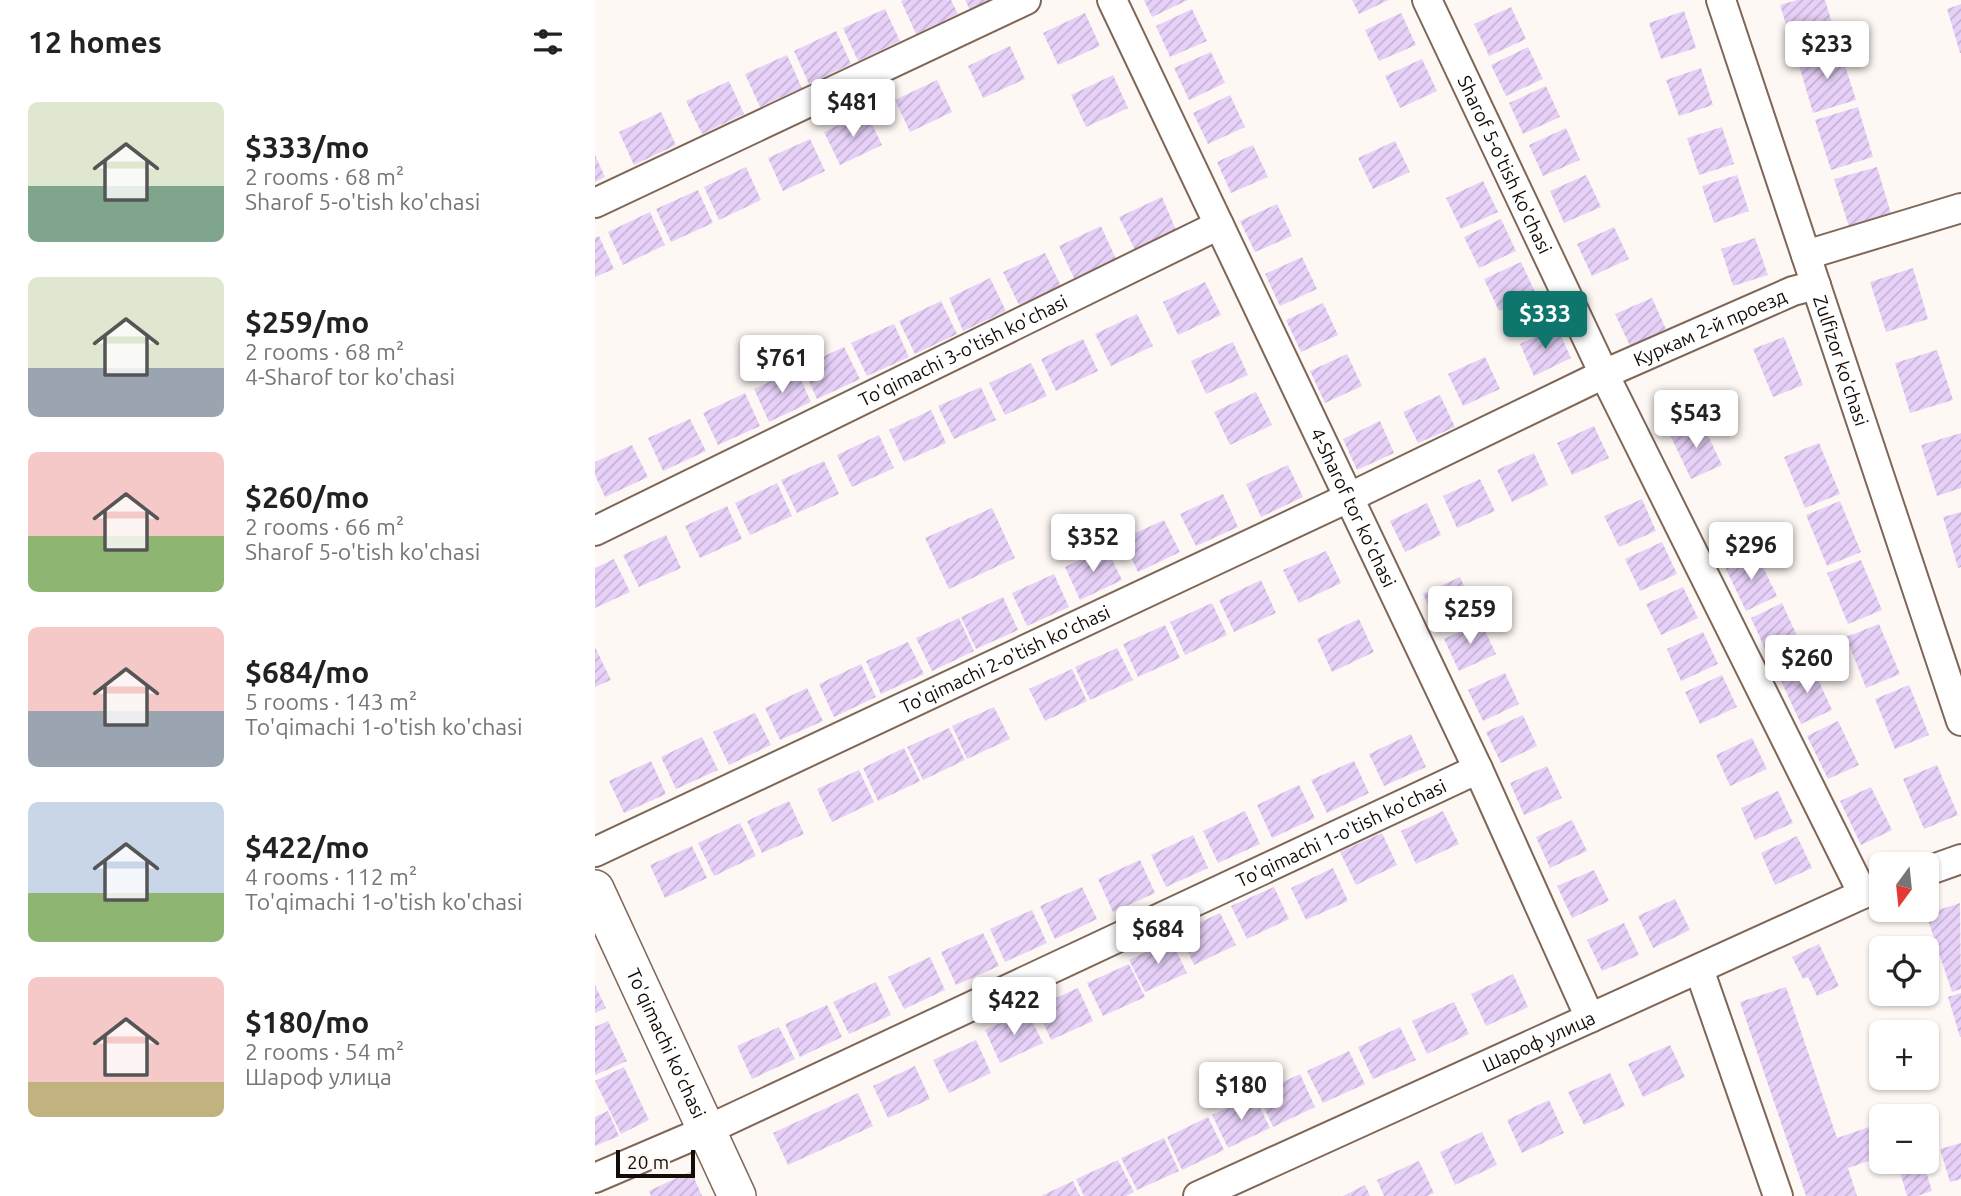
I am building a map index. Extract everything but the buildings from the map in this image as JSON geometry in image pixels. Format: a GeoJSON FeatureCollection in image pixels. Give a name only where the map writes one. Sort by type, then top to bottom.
{"type":"FeatureCollection","features":[{"type":"Feature","properties":{"kind":"main road","name":"To'qimachi ko'chasi"},"geometry":{"type":"LineString","coordinates":[[595,889],[737,1196]]}},
{"type":"Feature","properties":{"kind":"street"},"geometry":{"type":"LineString","coordinates":[[595,203],[1026,0]]}},
{"type":"Feature","properties":{"kind":"street","name":"4-Sharof tor ko'chasi"},"geometry":{"type":"LineString","coordinates":[[1112,0],[1478,769],[1590,1018]]}},
{"type":"Feature","properties":{"kind":"street","name":"Sharof 5-o'tish ko'chasi"},"geometry":{"type":"LineString","coordinates":[[1427,0],[1604,374],[1869,885]]}},
{"type":"Feature","properties":{"kind":"street","name":"Zulfizor ko'chasi"},"geometry":{"type":"LineString","coordinates":[[1721,0],[1961,721]]}},
{"type":"Feature","properties":{"kind":"street"},"geometry":{"type":"LineString","coordinates":[[1806,255],[1961,208]]}},
{"type":"Feature","properties":{"kind":"street","name":"To'qimachi 3-o'tish ko'chasi"},"geometry":{"type":"LineString","coordinates":[[595,531],[1219,225]]}},
{"type":"Feature","properties":{"kind":"street","name":"Куркам 2-й проезд"},"geometry":{"type":"LineString","coordinates":[[1604,374],[1793,291],[1816,285]]}},
{"type":"Feature","properties":{"kind":"street","name":"To'qimachi 2-o'tish ko'chasi"},"geometry":{"type":"LineString","coordinates":[[595,852],[1350,497],[1604,374]]}},
{"type":"Feature","properties":{"kind":"street","name":"To'qimachi 1-o'tish ko'chasi"},"geometry":{"type":"LineString","coordinates":[[595,1178],[707,1129],[1478,769]]}},
{"type":"Feature","properties":{"kind":"street"},"geometry":{"type":"LineString","coordinates":[[1939,867],[1961,859]]}},
{"type":"Feature","properties":{"kind":"street","name":"Шароф улица"},"geometry":{"type":"LineString","coordinates":[[1198,1196],[1869,892]]}},
{"type":"Feature","properties":{"kind":"street"},"geometry":{"type":"LineString","coordinates":[[1699,969],[1778,1196]]}}]}
